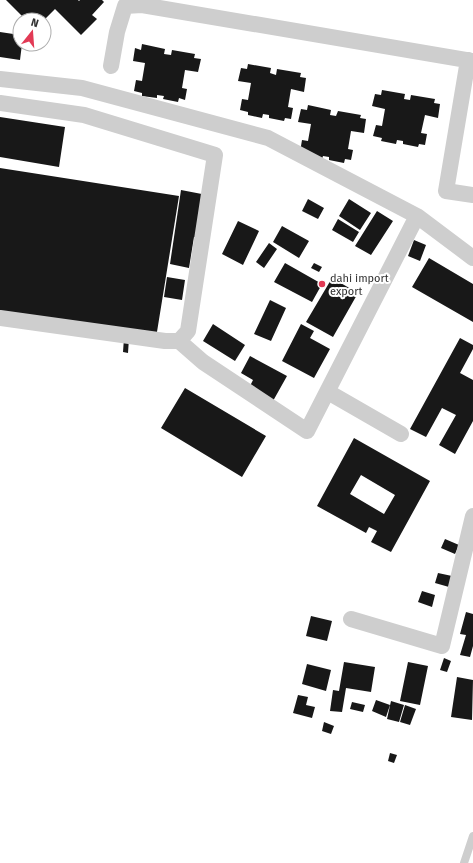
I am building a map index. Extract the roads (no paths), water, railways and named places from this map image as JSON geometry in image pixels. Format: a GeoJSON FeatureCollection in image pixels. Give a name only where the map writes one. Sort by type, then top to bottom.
{"type":"FeatureCollection","features":[{"type":"Feature","properties":{"kind":"street"},"geometry":{"type":"LineString","coordinates":[[111,66],[125,6],[142,5],[471,61],[446,191],[473,195]]}},
{"type":"Feature","properties":{"kind":"street"},"geometry":{"type":"LineString","coordinates":[[0,79],[82,88],[268,138],[417,216],[473,258]]}},
{"type":"Feature","properties":{"kind":"street"},"geometry":{"type":"LineString","coordinates":[[0,104],[84,115],[215,155],[188,331],[179,341]]}},
{"type":"Feature","properties":{"kind":"street"},"geometry":{"type":"LineString","coordinates":[[0,318],[165,341],[179,341],[203,362],[307,431],[417,216]]}},
{"type":"Feature","properties":{"kind":"street"},"geometry":{"type":"LineString","coordinates":[[328,392],[401,434]]}},
{"type":"Feature","properties":{"kind":"street"},"geometry":{"type":"LineString","coordinates":[[351,619],[442,646],[473,516]]}},
{"type":"Feature","properties":{"kind":"lane"},"geometry":{"type":"LineString","coordinates":[[464,863],[473,836]]}},
{"type":"Feature","properties":{"kind":"place","name":"dahi import export"},"geometry":{"type":"Point","coordinates":[322,284]}}]}
